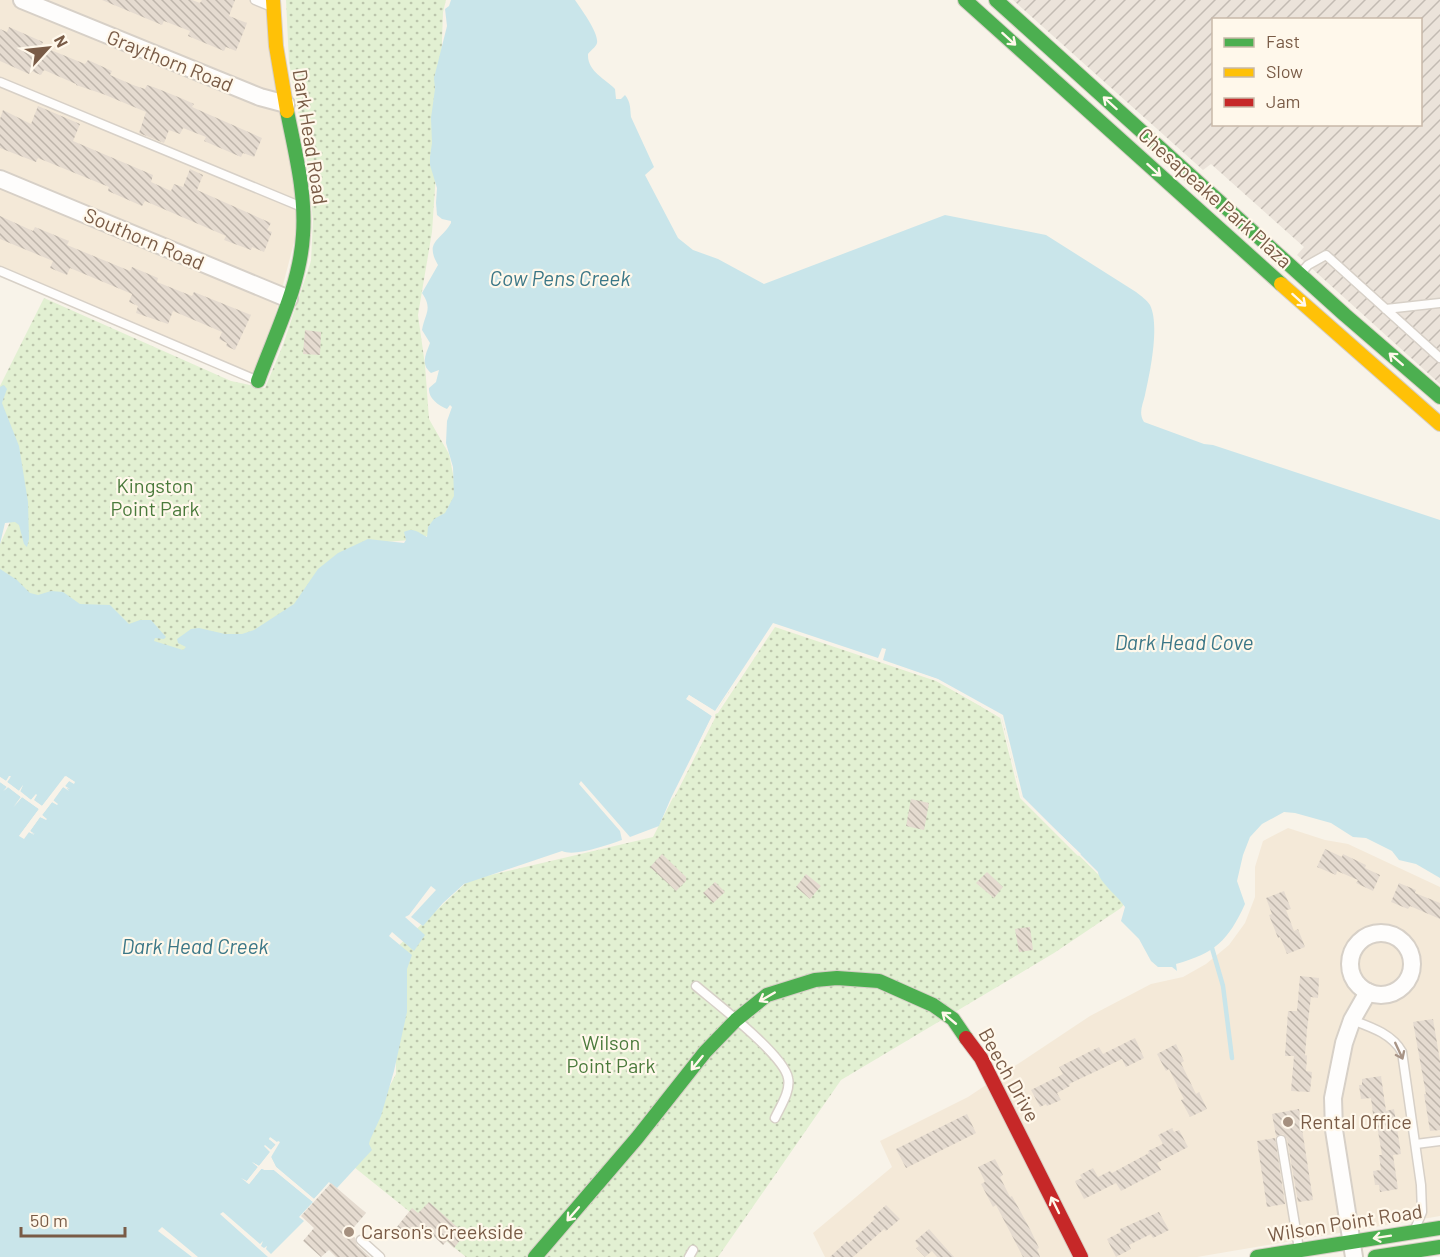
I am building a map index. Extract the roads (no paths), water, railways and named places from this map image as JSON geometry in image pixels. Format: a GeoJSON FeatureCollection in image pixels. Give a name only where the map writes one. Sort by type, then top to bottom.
{"type":"FeatureCollection","features":[{"type":"Feature","properties":{"kind":"street","name":"Graythorn Road"},"geometry":{"type":"LineString","coordinates":[[22,0],[260,97],[286,105]]}},
{"type":"Feature","properties":{"kind":"street","name":"Chesapeake Park Plaza"},"geometry":{"type":"LineString","coordinates":[[965,0],[1440,424]]}},
{"type":"Feature","properties":{"kind":"street","name":"Chesapeake Park Plaza"},"geometry":{"type":"LineString","coordinates":[[996,0],[1440,397]]}},
{"type":"Feature","properties":{"kind":"street","name":"Dark Head Road"},"geometry":{"type":"LineString","coordinates":[[258,381],[289,299],[302,250],[303,208],[300,176],[276,42],[274,4]]}},
{"type":"Feature","properties":{"kind":"street","name":"Southorn Road"},"geometry":{"type":"LineString","coordinates":[[0,179],[289,299]]}},
{"type":"Feature","properties":{"kind":"street","name":"Beech Drive"},"geometry":{"type":"LineString","coordinates":[[535,1257],[630,1146],[705,1052],[736,1020],[767,995],[815,980],[837,978],[879,981],[913,994],[953,1019],[981,1058],[1081,1257]]}},
{"type":"Feature","properties":{"kind":"street"},"geometry":{"type":"LineString","coordinates":[[1353,1250],[1332,1115],[1336,1076],[1353,1020],[1368,992]]}},
{"type":"Feature","properties":{"kind":"street","name":"Wilson Point Road"},"geometry":{"type":"LineString","coordinates":[[1257,1257],[1299,1251],[1353,1250],[1414,1232],[1440,1228]]}},
{"type":"Feature","properties":{"kind":"street","name":"Wilson Point Road"},"geometry":{"type":"LineString","coordinates":[[1375,1257],[1440,1247]]}},
{"type":"Feature","properties":{"kind":"lane"},"geometry":{"type":"LineString","coordinates":[[255,0],[274,4]]}},
{"type":"Feature","properties":{"kind":"lane"},"geometry":{"type":"LineString","coordinates":[[0,82],[303,208]]}},
{"type":"Feature","properties":{"kind":"lane"},"geometry":{"type":"LineString","coordinates":[[1300,274],[1308,265],[1326,255],[1440,358]]}},
{"type":"Feature","properties":{"kind":"lane"},"geometry":{"type":"LineString","coordinates":[[0,271],[258,381]]}},
{"type":"Feature","properties":{"kind":"lane"},"geometry":{"type":"LineString","coordinates":[[1386,309],[1440,303]]}},
{"type":"Feature","properties":{"kind":"lane"},"geometry":{"type":"LineString","coordinates":[[696,986],[779,1059],[788,1078],[787,1090],[775,1118]]}},
{"type":"Feature","properties":{"kind":"lane"},"geometry":{"type":"LineString","coordinates":[[1353,1020],[1390,1038],[1401,1052],[1416,1144],[1422,1212],[1414,1232]]}},
{"type":"Feature","properties":{"kind":"lane"},"geometry":{"type":"LineString","coordinates":[[1281,1140],[1299,1251]]}},
{"type":"Feature","properties":{"kind":"lane"},"geometry":{"type":"LineString","coordinates":[[1416,1144],[1440,1141]]}},
{"type":"Feature","properties":{"kind":"lane"},"geometry":{"type":"LineString","coordinates":[[361,1240],[380,1257]]}},
{"type":"Feature","properties":{"kind":"water"},"geometry":{"type":"Polygon","coordinates":[[[451,0],[575,0],[589,21],[597,39],[588,54],[590,65],[615,89],[616,99],[621,99],[625,95],[627,98],[631,117],[654,167],[645,175],[678,238],[693,250],[718,259],[764,284],[945,215],[1046,235],[1136,292],[1150,305],[1153,314],[1154,336],[1141,415],[1144,422],[1204,444],[1213,445],[1440,520],[1440,878],[1416,864],[1399,860],[1392,851],[1366,838],[1353,837],[1331,823],[1284,812],[1262,824],[1250,837],[1237,881],[1245,904],[1226,936],[1210,950],[1176,964],[1177,971],[1172,967],[1158,967],[1151,961],[1139,939],[1121,921],[1125,907],[1098,872],[1023,797],[1003,715],[938,679],[883,660],[886,649],[882,648],[878,658],[773,623],[715,711],[689,695],[687,699],[712,716],[659,826],[630,837],[581,781],[579,784],[620,831],[622,840],[575,853],[562,851],[464,884],[423,926],[411,917],[436,890],[431,886],[405,917],[425,935],[414,951],[392,932],[389,936],[412,955],[407,969],[407,1012],[381,1116],[370,1140],[372,1150],[337,1188],[330,1183],[314,1199],[276,1167],[271,1157],[277,1143],[269,1139],[276,1144],[271,1150],[265,1146],[271,1151],[259,1166],[252,1162],[258,1167],[246,1182],[249,1184],[262,1168],[274,1170],[313,1202],[299,1217],[304,1221],[271,1254],[266,1249],[267,1246],[264,1248],[261,1246],[263,1241],[260,1244],[223,1212],[220,1214],[268,1257],[198,1257],[162,1227],[158,1231],[192,1257],[0,1257],[0,782],[7,787],[4,791],[8,787],[21,797],[14,807],[22,797],[39,809],[19,836],[29,832],[34,835],[30,831],[40,817],[46,819],[42,815],[52,802],[57,804],[53,801],[63,787],[70,789],[65,786],[69,781],[75,782],[65,776],[42,806],[33,800],[36,794],[31,800],[20,791],[23,785],[19,791],[7,782],[11,777],[6,781],[0,777],[0,569],[17,580],[30,593],[38,595],[51,591],[63,592],[80,604],[110,605],[129,624],[140,620],[151,620],[166,637],[164,639],[155,638],[154,641],[183,650],[186,647],[178,643],[177,639],[191,629],[199,628],[225,634],[242,634],[254,630],[294,604],[318,569],[338,553],[368,539],[404,543],[406,540],[404,532],[411,530],[427,537],[428,527],[434,519],[445,513],[454,496],[453,467],[446,443],[447,421],[452,407],[450,405],[447,409],[434,401],[430,395],[429,388],[436,382],[439,370],[431,373],[426,366],[425,359],[430,343],[422,330],[428,307],[422,293],[438,265],[434,257],[433,246],[451,223],[437,215],[437,188],[430,157],[434,78],[447,26],[445,9],[451,0]]]}},
{"type":"Feature","properties":{"kind":"water"},"geometry":{"type":"Polygon","coordinates":[[[4,385],[7,389],[2,403],[19,446],[28,502],[29,539],[27,547],[19,525],[15,522],[5,523],[0,544],[0,387],[4,385]]]}},
{"type":"Feature","properties":{"kind":"waterway"},"geometry":{"type":"LineString","coordinates":[[1212,948],[1223,986],[1232,1058]]}},
{"type":"Feature","properties":{"kind":"place","name":"Rental Office"},"geometry":{"type":"Point","coordinates":[1288,1122]}},
{"type":"Feature","properties":{"kind":"place","name":"Carson's Creekside"},"geometry":{"type":"Point","coordinates":[349,1232]}},
{"type":"Feature","properties":{"kind":"water label","name":"Cow Pens Creek"},"geometry":{"type":"Point","coordinates":[560,279]}},
{"type":"Feature","properties":{"kind":"water label","name":"Dark Head Cove"},"geometry":{"type":"Point","coordinates":[1184,643]}},
{"type":"Feature","properties":{"kind":"water label","name":"Dark Head Creek"},"geometry":{"type":"Point","coordinates":[195,947]}},
{"type":"Feature","properties":{"kind":"park label","name":"Kingston Point Park"},"geometry":{"type":"Point","coordinates":[155,498]}},
{"type":"Feature","properties":{"kind":"park label","name":"Wilson Point Park"},"geometry":{"type":"Point","coordinates":[611,1054]}}]}
